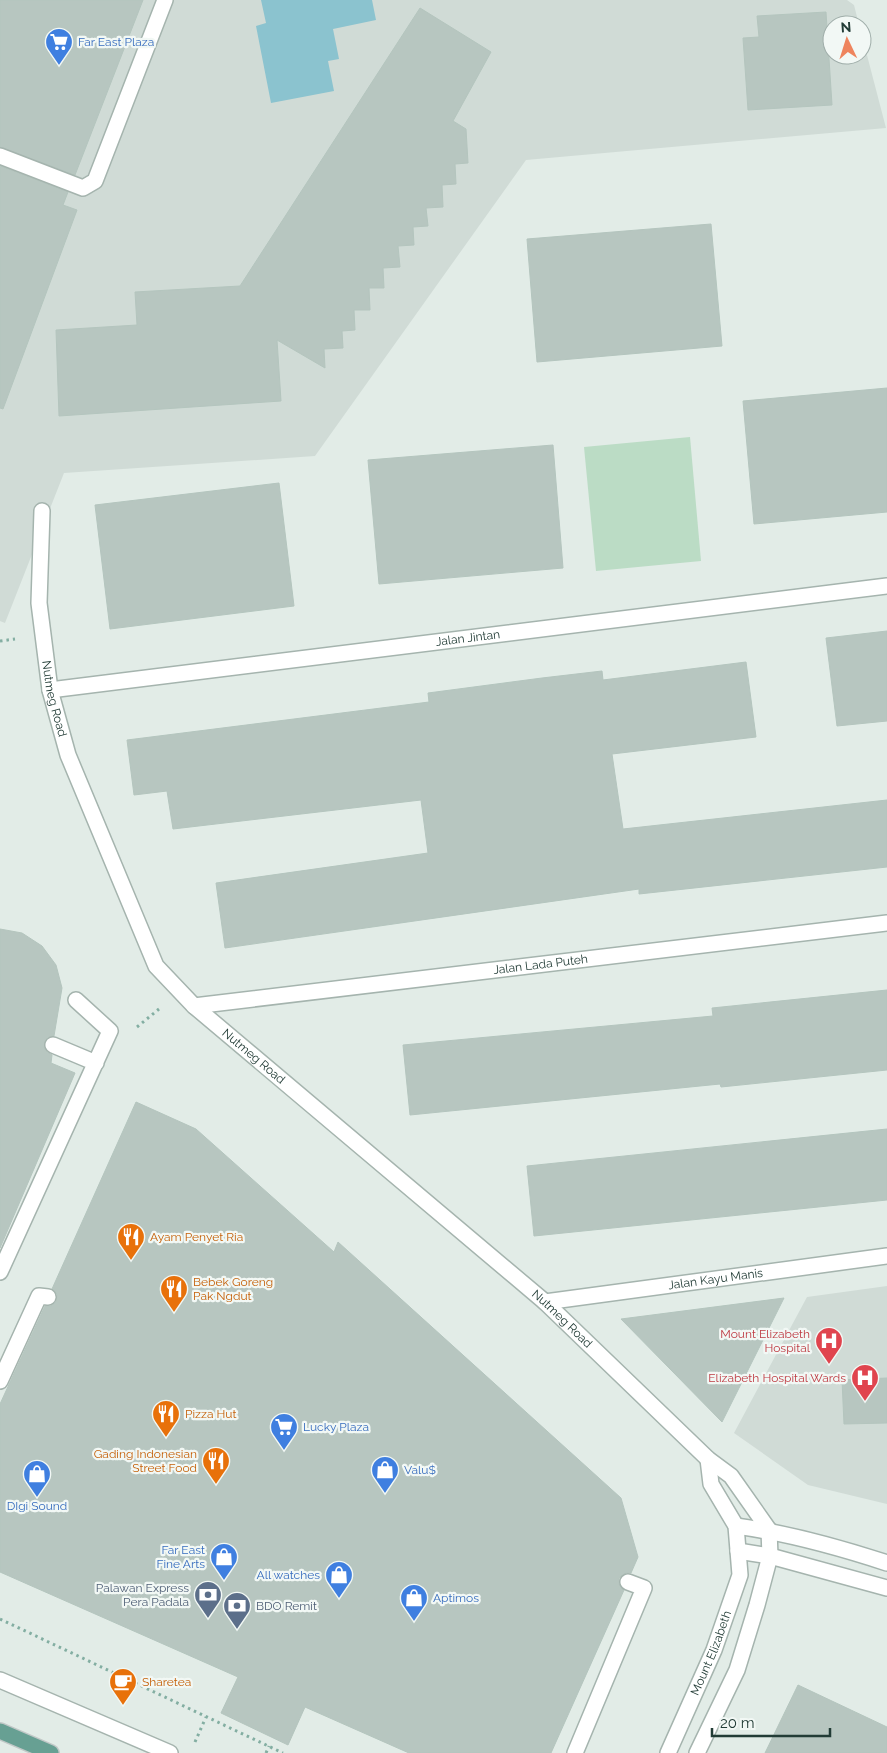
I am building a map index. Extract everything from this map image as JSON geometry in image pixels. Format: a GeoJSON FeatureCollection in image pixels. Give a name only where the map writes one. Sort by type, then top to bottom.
{"type":"FeatureCollection","features":[{"type":"Feature","properties":{"kind":"main road"},"geometry":{"type":"LineString","coordinates":[[0,1731],[51,1753]]}},
{"type":"Feature","properties":{"kind":"street"},"geometry":{"type":"LineString","coordinates":[[0,156],[83,188],[95,181],[165,0]]}},
{"type":"Feature","properties":{"kind":"street","name":"Nutmeg Road"},"geometry":{"type":"LineString","coordinates":[[42,511],[39,603],[50,690],[68,756],[156,966],[194,1006],[546,1302],[708,1459],[731,1476],[769,1530]]}},
{"type":"Feature","properties":{"kind":"street","name":"Jalan Jintan"},"geometry":{"type":"LineString","coordinates":[[50,690],[887,586]]}},
{"type":"Feature","properties":{"kind":"street","name":"Jalan Lada Puteh"},"geometry":{"type":"LineString","coordinates":[[194,1006],[887,923]]}},
{"type":"Feature","properties":{"kind":"street"},"geometry":{"type":"LineString","coordinates":[[0,1272],[110,1031],[76,1000]]}},
{"type":"Feature","properties":{"kind":"street"},"geometry":{"type":"LineString","coordinates":[[53,1045],[96,1063]]}},
{"type":"Feature","properties":{"kind":"street","name":"Jalan Kayu Manis"},"geometry":{"type":"LineString","coordinates":[[546,1302],[887,1256]]}},
{"type":"Feature","properties":{"kind":"street"},"geometry":{"type":"LineString","coordinates":[[0,1381],[39,1296],[48,1297]]}},
{"type":"Feature","properties":{"kind":"street"},"geometry":{"type":"LineString","coordinates":[[708,1459],[710,1484],[736,1526],[769,1530],[827,1545],[887,1564]]}},
{"type":"Feature","properties":{"kind":"street","name":"Mount Elizabeth"},"geometry":{"type":"LineString","coordinates":[[668,1753],[714,1650],[737,1587],[740,1575],[736,1526]]}},
{"type":"Feature","properties":{"kind":"street"},"geometry":{"type":"LineString","coordinates":[[697,1753],[737,1670],[758,1605],[770,1556],[769,1530]]}},
{"type":"Feature","properties":{"kind":"street"},"geometry":{"type":"LineString","coordinates":[[738,1551],[770,1556],[887,1587]]}},
{"type":"Feature","properties":{"kind":"street"},"geometry":{"type":"LineString","coordinates":[[575,1753],[644,1588],[628,1582]]}},
{"type":"Feature","properties":{"kind":"street"},"geometry":{"type":"LineString","coordinates":[[0,1680],[170,1753]]}},
{"type":"Feature","properties":{"kind":"path"},"geometry":{"type":"LineString","coordinates":[[0,1619],[283,1753]]}},
{"type":"Feature","properties":{"kind":"path"},"geometry":{"type":"LineString","coordinates":[[194,1744],[206,1717]]}},
{"type":"Feature","properties":{"kind":"path"},"geometry":{"type":"LineString","coordinates":[[266,1753],[269,1746]]}},
{"type":"Feature","properties":{"kind":"shaded area"},"geometry":{"type":"Polygon","coordinates":[[[0,0],[847,0],[854,5],[856,15],[822,15],[822,65],[870,65],[886,128],[526,160],[315,456],[64,473],[5,623],[0,621],[0,0]]]}},
{"type":"Feature","properties":{"kind":"shaded area","name":"Mount Elizabeth Hospital"},"geometry":{"type":"Polygon","coordinates":[[[887,1286],[887,1504],[808,1485],[734,1433],[807,1297],[887,1286]]]}},
{"type":"Feature","properties":{"kind":"green space"},"geometry":{"type":"Polygon","coordinates":[[[690,437],[701,561],[596,571],[584,447],[690,437]]]}},
{"type":"Feature","properties":{"kind":"water"},"geometry":{"type":"Polygon","coordinates":[[[261,0],[372,0],[376,20],[333,29],[339,59],[328,61],[334,91],[271,103],[256,26],[266,23],[261,0]]]}},
{"type":"Feature","properties":{"kind":"building","name":"Far East Plaza"},"geometry":{"type":"Polygon","coordinates":[[[0,0],[143,0],[75,175],[0,147],[0,0]]]}},
{"type":"Feature","properties":{"kind":"building"},"geometry":{"type":"Polygon","coordinates":[[[420,8],[491,52],[453,121],[466,129],[468,163],[455,164],[456,184],[442,185],[443,207],[426,208],[428,226],[413,227],[414,245],[398,246],[400,267],[383,268],[384,288],[369,288],[370,310],[354,310],[355,330],[342,331],[343,348],[324,349],[325,368],[277,340],[281,401],[59,416],[56,330],[137,325],[135,292],[240,286],[420,8]]]}},
{"type":"Feature","properties":{"kind":"building"},"geometry":{"type":"Polygon","coordinates":[[[826,12],[826,15],[822,15],[822,65],[829,65],[832,105],[748,110],[743,38],[759,37],[757,16],[826,12]]]}},
{"type":"Feature","properties":{"kind":"building"},"geometry":{"type":"Polygon","coordinates":[[[0,166],[68,192],[63,205],[77,210],[3,409],[0,408],[0,166]]]}},
{"type":"Feature","properties":{"kind":"building"},"geometry":{"type":"Polygon","coordinates":[[[711,224],[722,346],[537,362],[527,239],[711,224]]]}},
{"type":"Feature","properties":{"kind":"building"},"geometry":{"type":"Polygon","coordinates":[[[887,388],[887,512],[754,524],[743,401],[887,388]]]}},
{"type":"Feature","properties":{"kind":"building"},"geometry":{"type":"Polygon","coordinates":[[[553,445],[563,568],[379,584],[368,460],[553,445]]]}},
{"type":"Feature","properties":{"kind":"building"},"geometry":{"type":"Polygon","coordinates":[[[279,483],[294,606],[110,629],[95,505],[279,483]]]}},
{"type":"Feature","properties":{"kind":"building"},"geometry":{"type":"Polygon","coordinates":[[[887,631],[887,721],[837,726],[826,638],[887,631]]]}},
{"type":"Feature","properties":{"kind":"building"},"geometry":{"type":"Polygon","coordinates":[[[746,662],[756,737],[612,754],[623,829],[887,800],[887,867],[639,894],[639,889],[225,948],[216,883],[428,853],[421,800],[173,829],[167,791],[134,795],[127,740],[429,702],[428,693],[542,678],[602,671],[603,680],[746,662]]]}},
{"type":"Feature","properties":{"kind":"building"},"geometry":{"type":"Polygon","coordinates":[[[0,929],[22,933],[42,946],[56,965],[62,988],[54,1036],[47,1038],[44,1047],[52,1055],[51,1063],[75,1073],[0,1248],[0,929]]]}},
{"type":"Feature","properties":{"kind":"building"},"geometry":{"type":"Polygon","coordinates":[[[887,990],[887,1070],[721,1087],[720,1084],[410,1115],[403,1045],[713,1016],[712,1008],[887,990]]]}},
{"type":"Feature","properties":{"kind":"building","name":"Lucky Plaza"},"geometry":{"type":"Polygon","coordinates":[[[136,1102],[196,1129],[334,1252],[338,1242],[621,1498],[638,1557],[631,1573],[626,1573],[619,1578],[619,1584],[624,1590],[551,1753],[409,1753],[305,1707],[288,1745],[221,1713],[238,1677],[0,1572],[0,1404],[45,1306],[51,1306],[56,1302],[57,1294],[52,1289],[136,1102]]]}},
{"type":"Feature","properties":{"kind":"building"},"geometry":{"type":"Polygon","coordinates":[[[887,1129],[887,1200],[534,1236],[527,1166],[887,1129]]]}},
{"type":"Feature","properties":{"kind":"building"},"geometry":{"type":"Polygon","coordinates":[[[784,1298],[722,1422],[621,1319],[784,1298]]]}},
{"type":"Feature","properties":{"kind":"building","name":"Elizabeth Hospital Wards"},"geometry":{"type":"Polygon","coordinates":[[[887,1378],[887,1423],[844,1424],[842,1380],[887,1378]]]}},
{"type":"Feature","properties":{"kind":"building"},"geometry":{"type":"Polygon","coordinates":[[[798,1685],[887,1727],[887,1753],[765,1753],[798,1685]]]}},
{"type":"Feature","properties":{"kind":"place","name":"Far East Plaza"},"geometry":{"type":"Point","coordinates":[59,66]}},
{"type":"Feature","properties":{"kind":"place","name":"Ayam Penyet Ria"},"geometry":{"type":"Point","coordinates":[131,1261]}},
{"type":"Feature","properties":{"kind":"place","name":"Bebek Goreng Pak Ngdut"},"geometry":{"type":"Point","coordinates":[174,1313]}},
{"type":"Feature","properties":{"kind":"place","name":"Mount Elizabeth Hospital"},"geometry":{"type":"Point","coordinates":[829,1365]}},
{"type":"Feature","properties":{"kind":"place","name":"Elizabeth Hospital Wards"},"geometry":{"type":"Point","coordinates":[865,1402]}},
{"type":"Feature","properties":{"kind":"place","name":"Pizza Hut"},"geometry":{"type":"Point","coordinates":[166,1438]}},
{"type":"Feature","properties":{"kind":"place","name":"Lucky Plaza"},"geometry":{"type":"Point","coordinates":[284,1451]}},
{"type":"Feature","properties":{"kind":"place","name":"Gading Indonesian Street Food"},"geometry":{"type":"Point","coordinates":[216,1485]}},
{"type":"Feature","properties":{"kind":"place","name":"Valu$"},"geometry":{"type":"Point","coordinates":[385,1494]}},
{"type":"Feature","properties":{"kind":"place","name":"DIgi Sound"},"geometry":{"type":"Point","coordinates":[37,1498]}},
{"type":"Feature","properties":{"kind":"place","name":"Far East Fine Arts"},"geometry":{"type":"Point","coordinates":[224,1581]}},
{"type":"Feature","properties":{"kind":"place","name":"All watches"},"geometry":{"type":"Point","coordinates":[339,1599]}},
{"type":"Feature","properties":{"kind":"place","name":"Palawan Express Pera Padala"},"geometry":{"type":"Point","coordinates":[208,1619]}},
{"type":"Feature","properties":{"kind":"place","name":"Aptimos"},"geometry":{"type":"Point","coordinates":[414,1622]}},
{"type":"Feature","properties":{"kind":"place","name":"BDO Remit"},"geometry":{"type":"Point","coordinates":[237,1630]}},
{"type":"Feature","properties":{"kind":"place","name":"Sharetea"},"geometry":{"type":"Point","coordinates":[123,1706]}}]}
